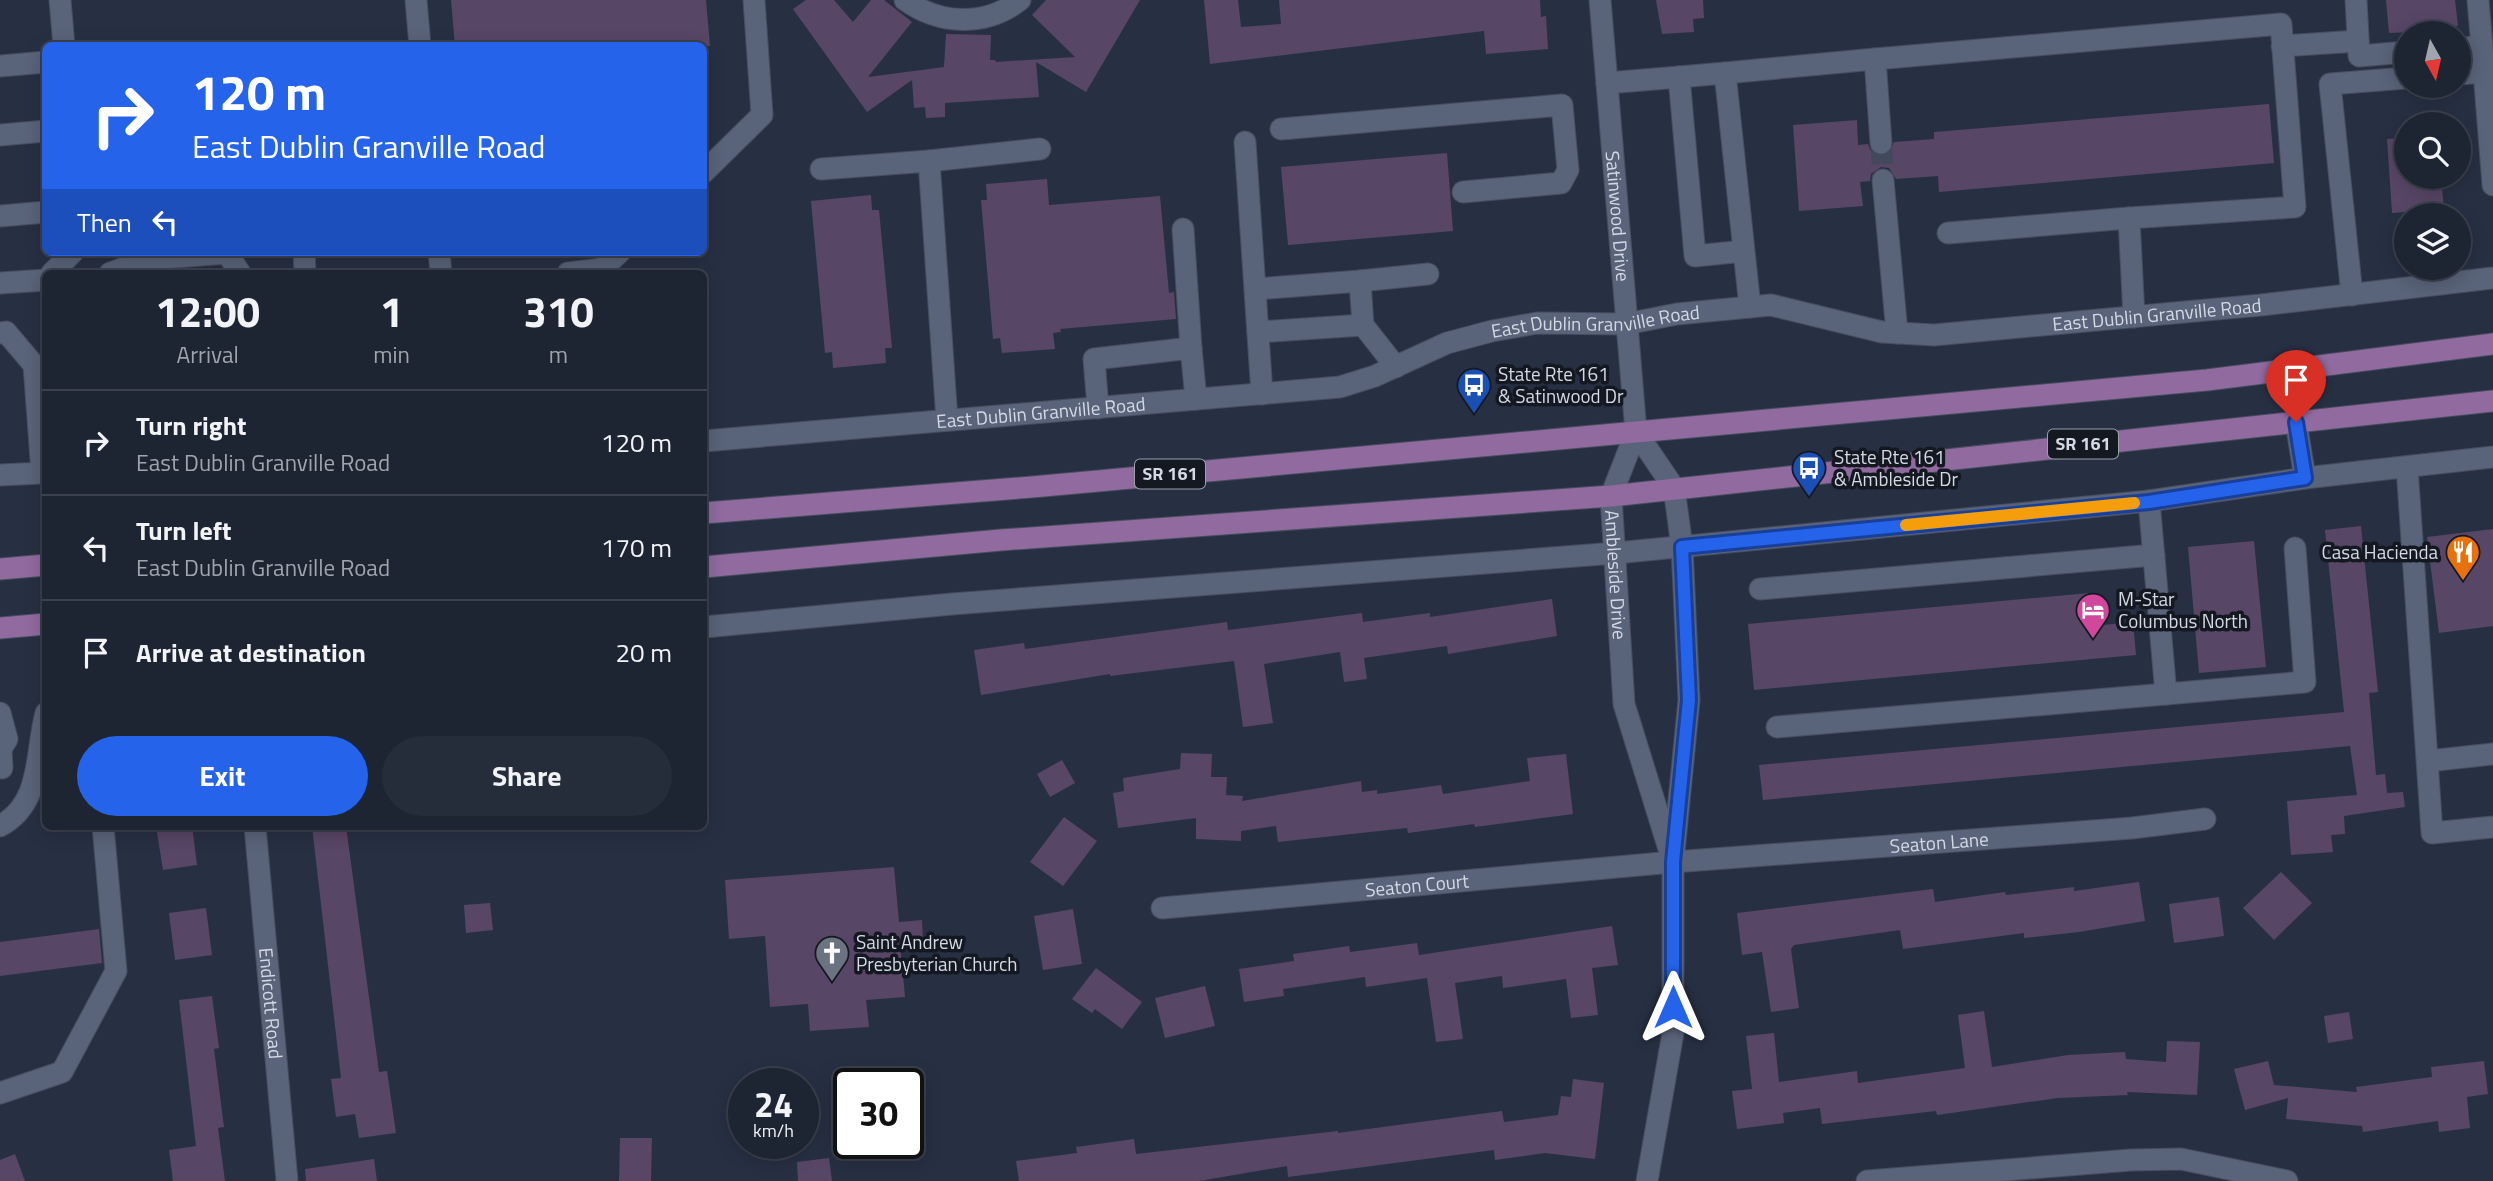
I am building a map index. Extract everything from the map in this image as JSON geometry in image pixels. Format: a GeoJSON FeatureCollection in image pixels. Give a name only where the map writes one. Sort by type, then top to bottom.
{"type":"FeatureCollection","features":[{"type":"Feature","properties":{"kind":"main road","name":"SR 161"},"geometry":{"type":"LineString","coordinates":[[707,513],[2207,380],[2493,344]]}},
{"type":"Feature","properties":{"kind":"main road","name":"SR 161"},"geometry":{"type":"LineString","coordinates":[[707,567],[1014,539],[1611,496],[2493,401]]}},
{"type":"Feature","properties":{"kind":"main road"},"geometry":{"type":"LineString","coordinates":[[0,569],[42,565]]}},
{"type":"Feature","properties":{"kind":"main road"},"geometry":{"type":"LineString","coordinates":[[0,628],[42,624]]}},
{"type":"Feature","properties":{"kind":"street"},"geometry":{"type":"LineString","coordinates":[[60,0],[64,42]]}},
{"type":"Feature","properties":{"kind":"street"},"geometry":{"type":"LineString","coordinates":[[416,0],[421,42]]}},
{"type":"Feature","properties":{"kind":"street"},"geometry":{"type":"LineString","coordinates":[[707,169],[762,115],[754,0]]}},
{"type":"Feature","properties":{"kind":"street"},"geometry":{"type":"LineString","coordinates":[[905,0],[925,14],[962,22],[1006,11],[1020,0]]}},
{"type":"Feature","properties":{"kind":"street","name":"Satinwood Drive"},"geometry":{"type":"LineString","coordinates":[[1600,0],[1636,432]]}},
{"type":"Feature","properties":{"kind":"street"},"geometry":{"type":"LineString","coordinates":[[2356,0],[2359,56],[2394,53]]}},
{"type":"Feature","properties":{"kind":"street"},"geometry":{"type":"LineString","coordinates":[[2478,0],[2493,185]]}},
{"type":"Feature","properties":{"kind":"street"},"geometry":{"type":"LineString","coordinates":[[1607,83],[2281,24],[2295,207],[1948,233]]}},
{"type":"Feature","properties":{"kind":"street"},"geometry":{"type":"LineString","coordinates":[[2282,46],[2358,41]]}},
{"type":"Feature","properties":{"kind":"street"},"geometry":{"type":"LineString","coordinates":[[2471,47],[2482,47]]}},
{"type":"Feature","properties":{"kind":"street"},"geometry":{"type":"LineString","coordinates":[[1875,59],[1881,143]]}},
{"type":"Feature","properties":{"kind":"street"},"geometry":{"type":"LineString","coordinates":[[0,65],[42,62]]}},
{"type":"Feature","properties":{"kind":"street"},"geometry":{"type":"LineString","coordinates":[[2471,73],[2484,72]]}},
{"type":"Feature","properties":{"kind":"street"},"geometry":{"type":"LineString","coordinates":[[1725,73],[1750,307]]}},
{"type":"Feature","properties":{"kind":"street"},"geometry":{"type":"LineString","coordinates":[[1679,77],[1695,256],[1744,251]]}},
{"type":"Feature","properties":{"kind":"street"},"geometry":{"type":"LineString","coordinates":[[2352,295],[2330,84],[2394,79]]}},
{"type":"Feature","properties":{"kind":"street"},"geometry":{"type":"LineString","coordinates":[[1281,129],[1562,105],[1568,170],[1561,183],[1463,192]]}},
{"type":"Feature","properties":{"kind":"street"},"geometry":{"type":"LineString","coordinates":[[0,135],[42,131]]}},
{"type":"Feature","properties":{"kind":"street"},"geometry":{"type":"LineString","coordinates":[[1245,142],[1262,394]]}},
{"type":"Feature","properties":{"kind":"street"},"geometry":{"type":"LineString","coordinates":[[821,169],[1040,149]]}},
{"type":"Feature","properties":{"kind":"street"},"geometry":{"type":"LineString","coordinates":[[929,161],[947,420]]}},
{"type":"Feature","properties":{"kind":"street"},"geometry":{"type":"LineString","coordinates":[[1884,180],[1897,333]]}},
{"type":"Feature","properties":{"kind":"street"},"geometry":{"type":"LineString","coordinates":[[0,216],[42,212]]}},
{"type":"Feature","properties":{"kind":"street"},"geometry":{"type":"LineString","coordinates":[[2129,218],[2134,317]]}},
{"type":"Feature","properties":{"kind":"street"},"geometry":{"type":"LineString","coordinates":[[1183,229],[1196,399]]}},
{"type":"Feature","properties":{"kind":"street"},"geometry":{"type":"LineString","coordinates":[[55,270],[69,256]]}},
{"type":"Feature","properties":{"kind":"street"},"geometry":{"type":"LineString","coordinates":[[119,270],[150,259],[188,256]]}},
{"type":"Feature","properties":{"kind":"street"},"geometry":{"type":"LineString","coordinates":[[602,270],[616,256]]}},
{"type":"Feature","properties":{"kind":"street"},"geometry":{"type":"LineString","coordinates":[[1255,289],[1428,274]]}},
{"type":"Feature","properties":{"kind":"street","name":"East Dublin Granville Road"},"geometry":{"type":"LineString","coordinates":[[707,442],[1340,387],[1396,367],[1447,343],[1537,323],[1626,324],[1676,314],[1771,305],[1882,332],[1934,335],[2352,295],[2493,278]]}},
{"type":"Feature","properties":{"kind":"street"},"geometry":{"type":"LineString","coordinates":[[0,283],[42,280]]}},
{"type":"Feature","properties":{"kind":"street"},"geometry":{"type":"LineString","coordinates":[[1360,281],[1363,325],[1396,367]]}},
{"type":"Feature","properties":{"kind":"street"},"geometry":{"type":"LineString","coordinates":[[1258,332],[1363,325]]}},
{"type":"Feature","properties":{"kind":"street"},"geometry":{"type":"LineString","coordinates":[[0,333],[6,332],[34,365],[42,472],[0,475]]}},
{"type":"Feature","properties":{"kind":"street"},"geometry":{"type":"LineString","coordinates":[[1098,408],[1094,359],[1191,348]]}},
{"type":"Feature","properties":{"kind":"street"},"geometry":{"type":"LineString","coordinates":[[2296,422],[2305,478]]}},
{"type":"Feature","properties":{"kind":"street","name":"Ambleside Drive"},"geometry":{"type":"LineString","coordinates":[[1636,432],[1674,488],[1682,547],[1689,700],[1673,862],[1673,1033],[1647,1181]]}},
{"type":"Feature","properties":{"kind":"street","name":"Ambleside Drive"},"geometry":{"type":"LineString","coordinates":[[1636,432],[1611,496],[1624,704],[1673,862]]}},
{"type":"Feature","properties":{"kind":"street"},"geometry":{"type":"LineString","coordinates":[[707,627],[952,604],[1682,547],[2149,502],[2305,478],[2493,457]]}},
{"type":"Feature","properties":{"kind":"street"},"geometry":{"type":"LineString","coordinates":[[2407,467],[2432,833],[2493,827]]}},
{"type":"Feature","properties":{"kind":"street"},"geometry":{"type":"LineString","coordinates":[[2149,502],[2166,694]]}},
{"type":"Feature","properties":{"kind":"street"},"geometry":{"type":"LineString","coordinates":[[1777,727],[2305,682],[2295,548]]}},
{"type":"Feature","properties":{"kind":"street"},"geometry":{"type":"LineString","coordinates":[[1760,589],[2154,555]]}},
{"type":"Feature","properties":{"kind":"street"},"geometry":{"type":"LineString","coordinates":[[0,713],[6,739],[1,758],[41,763]]}},
{"type":"Feature","properties":{"kind":"street"},"geometry":{"type":"LineString","coordinates":[[0,827],[26,802],[41,763],[39,738],[42,727]]}},
{"type":"Feature","properties":{"kind":"street"},"geometry":{"type":"LineString","coordinates":[[2428,761],[2493,754]]}},
{"type":"Feature","properties":{"kind":"street","name":"Seaton Lane"},"geometry":{"type":"LineString","coordinates":[[1673,862],[2132,828],[2205,819]]}},
{"type":"Feature","properties":{"kind":"street"},"geometry":{"type":"LineString","coordinates":[[0,1093],[62,1072],[116,971],[103,830]]}},
{"type":"Feature","properties":{"kind":"street","name":"Endicott Road"},"geometry":{"type":"LineString","coordinates":[[255,830],[287,1181]]}},
{"type":"Feature","properties":{"kind":"street","name":"Seaton Court"},"geometry":{"type":"LineString","coordinates":[[1161,908],[1673,862]]}},
{"type":"Feature","properties":{"kind":"street"},"geometry":{"type":"LineString","coordinates":[[1867,1181],[2131,1160],[2181,1159],[2287,1181]]}},
{"type":"Feature","properties":{"kind":"building"},"geometry":{"type":"Polygon","coordinates":[[[451,0],[706,0],[710,46],[707,46],[707,42],[455,42],[451,0]]]}},
{"type":"Feature","properties":{"kind":"building"},"geometry":{"type":"Polygon","coordinates":[[[806,0],[834,0],[853,22],[871,0],[884,0],[912,22],[868,77],[944,67],[946,34],[991,35],[990,60],[996,62],[1075,57],[1032,15],[1046,0],[1140,0],[1086,92],[1036,62],[1039,97],[945,103],[945,117],[926,118],[925,107],[914,108],[912,80],[867,112],[793,9],[806,0]]]}},
{"type":"Feature","properties":{"kind":"building"},"geometry":{"type":"Polygon","coordinates":[[[1204,0],[1238,0],[1241,27],[1281,24],[1279,0],[1540,0],[1541,17],[1546,16],[1548,49],[1486,54],[1484,31],[1210,64],[1204,0]]]}},
{"type":"Feature","properties":{"kind":"building"},"geometry":{"type":"Polygon","coordinates":[[[1656,0],[1703,0],[1704,18],[1693,19],[1694,32],[1662,34],[1656,0]]]}},
{"type":"Feature","properties":{"kind":"building"},"geometry":{"type":"Polygon","coordinates":[[[2386,0],[2455,0],[2457,21],[2394,21],[2394,33],[2389,33],[2386,0]]]}},
{"type":"Feature","properties":{"kind":"building"},"geometry":{"type":"Polygon","coordinates":[[[2269,104],[2274,163],[1939,192],[1938,176],[1896,179],[1889,168],[1881,167],[1871,174],[1870,181],[1860,182],[1863,206],[1799,211],[1793,125],[1857,120],[1858,145],[1868,144],[1871,151],[1881,156],[1889,153],[1894,142],[1934,139],[1934,132],[2269,104]]]}},
{"type":"Feature","properties":{"kind":"building"},"geometry":{"type":"Polygon","coordinates":[[[2387,139],[2394,139],[2394,189],[2442,189],[2443,203],[2394,203],[2392,213],[2387,139]]]}},
{"type":"Feature","properties":{"kind":"building"},"geometry":{"type":"Polygon","coordinates":[[[1447,153],[1453,231],[1288,245],[1281,167],[1447,153]]]}},
{"type":"Feature","properties":{"kind":"building"},"geometry":{"type":"Polygon","coordinates":[[[1047,179],[1049,205],[1160,196],[1169,293],[1174,292],[1176,319],[1060,329],[1061,332],[1053,333],[1055,349],[1002,353],[1000,338],[993,339],[981,200],[987,200],[986,184],[1047,179]]]}},
{"type":"Feature","properties":{"kind":"building"},"geometry":{"type":"Polygon","coordinates":[[[871,195],[872,210],[879,210],[892,348],[885,348],[886,363],[833,368],[832,352],[825,353],[811,201],[871,195]]]}},
{"type":"Feature","properties":{"kind":"building"},"geometry":{"type":"Polygon","coordinates":[[[2361,526],[2378,692],[2369,693],[2376,775],[2385,774],[2387,793],[2403,792],[2405,807],[2344,816],[2345,834],[2331,835],[2333,852],[2291,855],[2287,801],[2357,795],[2350,746],[1763,800],[1759,765],[2344,712],[2325,530],[2361,526]]]}},
{"type":"Feature","properties":{"kind":"building","name":"Casa Hacienda"},"geometry":{"type":"Polygon","coordinates":[[[2493,529],[2493,626],[2439,633],[2427,537],[2493,529]]]}},
{"type":"Feature","properties":{"kind":"building"},"geometry":{"type":"Polygon","coordinates":[[[2254,541],[2266,667],[2199,673],[2188,547],[2254,541]]]}},
{"type":"Feature","properties":{"kind":"building"},"geometry":{"type":"Polygon","coordinates":[[[2090,593],[2093,626],[2133,622],[2136,655],[1754,690],[1748,624],[2090,593]]]}},
{"type":"Feature","properties":{"kind":"building"},"geometry":{"type":"Polygon","coordinates":[[[1552,599],[1557,636],[1448,654],[1447,646],[1364,658],[1367,679],[1344,682],[1340,652],[1264,664],[1273,723],[1243,727],[1234,661],[1110,674],[981,695],[974,650],[1024,643],[1025,649],[1227,622],[1228,630],[1362,613],[1363,622],[1430,613],[1430,617],[1552,599]]]}},
{"type":"Feature","properties":{"kind":"building"},"geometry":{"type":"Polygon","coordinates":[[[1181,753],[1212,754],[1211,777],[1227,777],[1226,795],[1243,796],[1242,801],[1361,781],[1362,792],[1377,790],[1377,794],[1441,785],[1443,794],[1530,781],[1527,758],[1566,754],[1573,814],[1475,827],[1474,824],[1408,833],[1407,828],[1278,842],[1276,826],[1241,831],[1241,841],[1196,839],[1196,818],[1118,828],[1113,793],[1124,791],[1123,778],[1180,769],[1181,753]]]}},
{"type":"Feature","properties":{"kind":"building"},"geometry":{"type":"Polygon","coordinates":[[[1062,760],[1075,783],[1050,797],[1037,774],[1062,760]]]}},
{"type":"Feature","properties":{"kind":"building"},"geometry":{"type":"Polygon","coordinates":[[[1064,817],[1097,841],[1063,886],[1030,862],[1064,817]]]}},
{"type":"Feature","properties":{"kind":"building"},"geometry":{"type":"Polygon","coordinates":[[[157,830],[193,830],[197,865],[163,870],[157,830]]]}},
{"type":"Feature","properties":{"kind":"building"},"geometry":{"type":"Polygon","coordinates":[[[312,830],[347,830],[379,1072],[387,1071],[396,1133],[359,1138],[355,1114],[336,1117],[331,1079],[341,1078],[312,830]]]}},
{"type":"Feature","properties":{"kind":"building"},"geometry":{"type":"Polygon","coordinates":[[[894,867],[899,922],[922,920],[923,942],[900,943],[905,997],[866,1000],[869,1027],[810,1031],[808,1004],[770,1007],[765,936],[729,939],[725,880],[894,867]]]}},
{"type":"Feature","properties":{"kind":"building"},"geometry":{"type":"Polygon","coordinates":[[[2281,872],[2312,903],[2274,940],[2243,908],[2281,872]]]}},
{"type":"Feature","properties":{"kind":"building"},"geometry":{"type":"Polygon","coordinates":[[[2139,882],[2145,921],[2079,932],[2024,938],[2024,933],[1903,949],[1900,930],[1794,945],[1791,949],[1799,1008],[1771,1012],[1762,952],[1742,955],[1737,913],[1933,889],[1935,902],[2005,892],[2006,895],[2074,887],[2074,891],[2139,882]]]}},
{"type":"Feature","properties":{"kind":"building"},"geometry":{"type":"Polygon","coordinates":[[[2219,897],[2224,936],[2174,943],[2169,904],[2219,897]]]}},
{"type":"Feature","properties":{"kind":"building"},"geometry":{"type":"Polygon","coordinates":[[[490,903],[493,930],[466,933],[464,905],[490,903]]]}},
{"type":"Feature","properties":{"kind":"building"},"geometry":{"type":"Polygon","coordinates":[[[206,908],[212,955],[175,960],[169,913],[206,908]]]}},
{"type":"Feature","properties":{"kind":"building"},"geometry":{"type":"Polygon","coordinates":[[[1073,909],[1082,964],[1043,970],[1034,916],[1073,909]]]}},
{"type":"Feature","properties":{"kind":"building"},"geometry":{"type":"Polygon","coordinates":[[[1612,926],[1618,965],[1592,968],[1598,1015],[1571,1018],[1566,979],[1503,988],[1502,976],[1455,983],[1463,1039],[1436,1042],[1427,978],[1366,987],[1365,977],[1283,989],[1284,996],[1244,1002],[1239,969],[1294,961],[1293,954],[1349,946],[1350,952],[1417,943],[1419,955],[1612,926]]]}},
{"type":"Feature","properties":{"kind":"building"},"geometry":{"type":"Polygon","coordinates":[[[99,929],[102,963],[0,976],[0,942],[99,929]]]}},
{"type":"Feature","properties":{"kind":"building"},"geometry":{"type":"Polygon","coordinates":[[[1096,968],[1142,1002],[1122,1029],[1095,1009],[1092,1013],[1072,999],[1096,968]]]}},
{"type":"Feature","properties":{"kind":"building"},"geometry":{"type":"Polygon","coordinates":[[[1205,986],[1215,1026],[1165,1038],[1155,998],[1205,986]]]}},
{"type":"Feature","properties":{"kind":"building"},"geometry":{"type":"Polygon","coordinates":[[[212,996],[219,1048],[214,1049],[224,1127],[218,1128],[225,1181],[173,1181],[169,1150],[196,1146],[179,1000],[212,996]]]}},
{"type":"Feature","properties":{"kind":"building"},"geometry":{"type":"Polygon","coordinates":[[[1984,1011],[1992,1067],[2068,1055],[2125,1052],[2126,1059],[2166,1062],[2167,1041],[2200,1042],[2197,1095],[2127,1092],[2128,1095],[2058,1098],[1937,1115],[1936,1111],[1822,1124],[1820,1108],[1783,1113],[1784,1123],[1737,1129],[1732,1091],[1752,1089],[1746,1036],[1774,1033],[1779,1082],[1857,1071],[1858,1083],[1965,1068],[1958,1015],[1984,1011]]]}},
{"type":"Feature","properties":{"kind":"building"},"geometry":{"type":"Polygon","coordinates":[[[2349,1012],[2353,1039],[2328,1043],[2324,1016],[2349,1012]]]}},
{"type":"Feature","properties":{"kind":"building"},"geometry":{"type":"Polygon","coordinates":[[[2268,1061],[2274,1085],[2357,1092],[2356,1087],[2432,1077],[2431,1067],[2484,1061],[2488,1094],[2467,1097],[2470,1128],[2439,1132],[2438,1121],[2363,1132],[2362,1126],[2286,1119],[2288,1098],[2245,1110],[2234,1069],[2268,1061]]]}},
{"type":"Feature","properties":{"kind":"building"},"geometry":{"type":"Polygon","coordinates":[[[1573,1079],[1604,1083],[1595,1159],[1545,1153],[1495,1160],[1494,1150],[1288,1177],[1287,1166],[1199,1181],[1019,1181],[1016,1161],[1077,1153],[1076,1147],[1134,1139],[1136,1154],[1338,1133],[1502,1111],[1504,1122],[1558,1115],[1561,1096],[1571,1097],[1573,1079]]]}},
{"type":"Feature","properties":{"kind":"building"},"geometry":{"type":"Polygon","coordinates":[[[620,1138],[652,1138],[651,1181],[619,1181],[620,1138]]]}},
{"type":"Feature","properties":{"kind":"building"},"geometry":{"type":"Polygon","coordinates":[[[15,1154],[25,1181],[0,1181],[0,1160],[15,1154]]]}},
{"type":"Feature","properties":{"kind":"building"},"geometry":{"type":"Polygon","coordinates":[[[829,1158],[832,1181],[798,1181],[797,1162],[829,1158]]]}},
{"type":"Feature","properties":{"kind":"building"},"geometry":{"type":"Polygon","coordinates":[[[374,1159],[377,1181],[306,1181],[305,1169],[374,1159]]]}},
{"type":"Feature","properties":{"kind":"tunnel"},"geometry":{"type":"LineString","coordinates":[[1881,143],[1883,180]]}},
{"type":"Feature","properties":{"kind":"slow traffic"},"geometry":{"type":"LineString","coordinates":[[1906,525],[2134,503]]}},
{"type":"Feature","properties":{"kind":"place","name":"State Rte 161 & Satinwood Dr"},"geometry":{"type":"Point","coordinates":[1474,415]}},
{"type":"Feature","properties":{"kind":"place","name":"State Rte 161 & Ambleside Dr"},"geometry":{"type":"Point","coordinates":[1809,498]}},
{"type":"Feature","properties":{"kind":"place","name":"Casa Hacienda"},"geometry":{"type":"Point","coordinates":[2463,582]}},
{"type":"Feature","properties":{"kind":"place","name":"M-Star Columbus North"},"geometry":{"type":"Point","coordinates":[2093,640]}},
{"type":"Feature","properties":{"kind":"place","name":"Saint Andrew Presbyterian Church"},"geometry":{"type":"Point","coordinates":[832,983]}},
{"type":"Feature","properties":{"kind":"route"},"geometry":{"type":"LineString","coordinates":[[1673,1007],[1673,862],[1689,700],[1682,547],[2149,502],[2305,478],[2296,422]]}}]}
